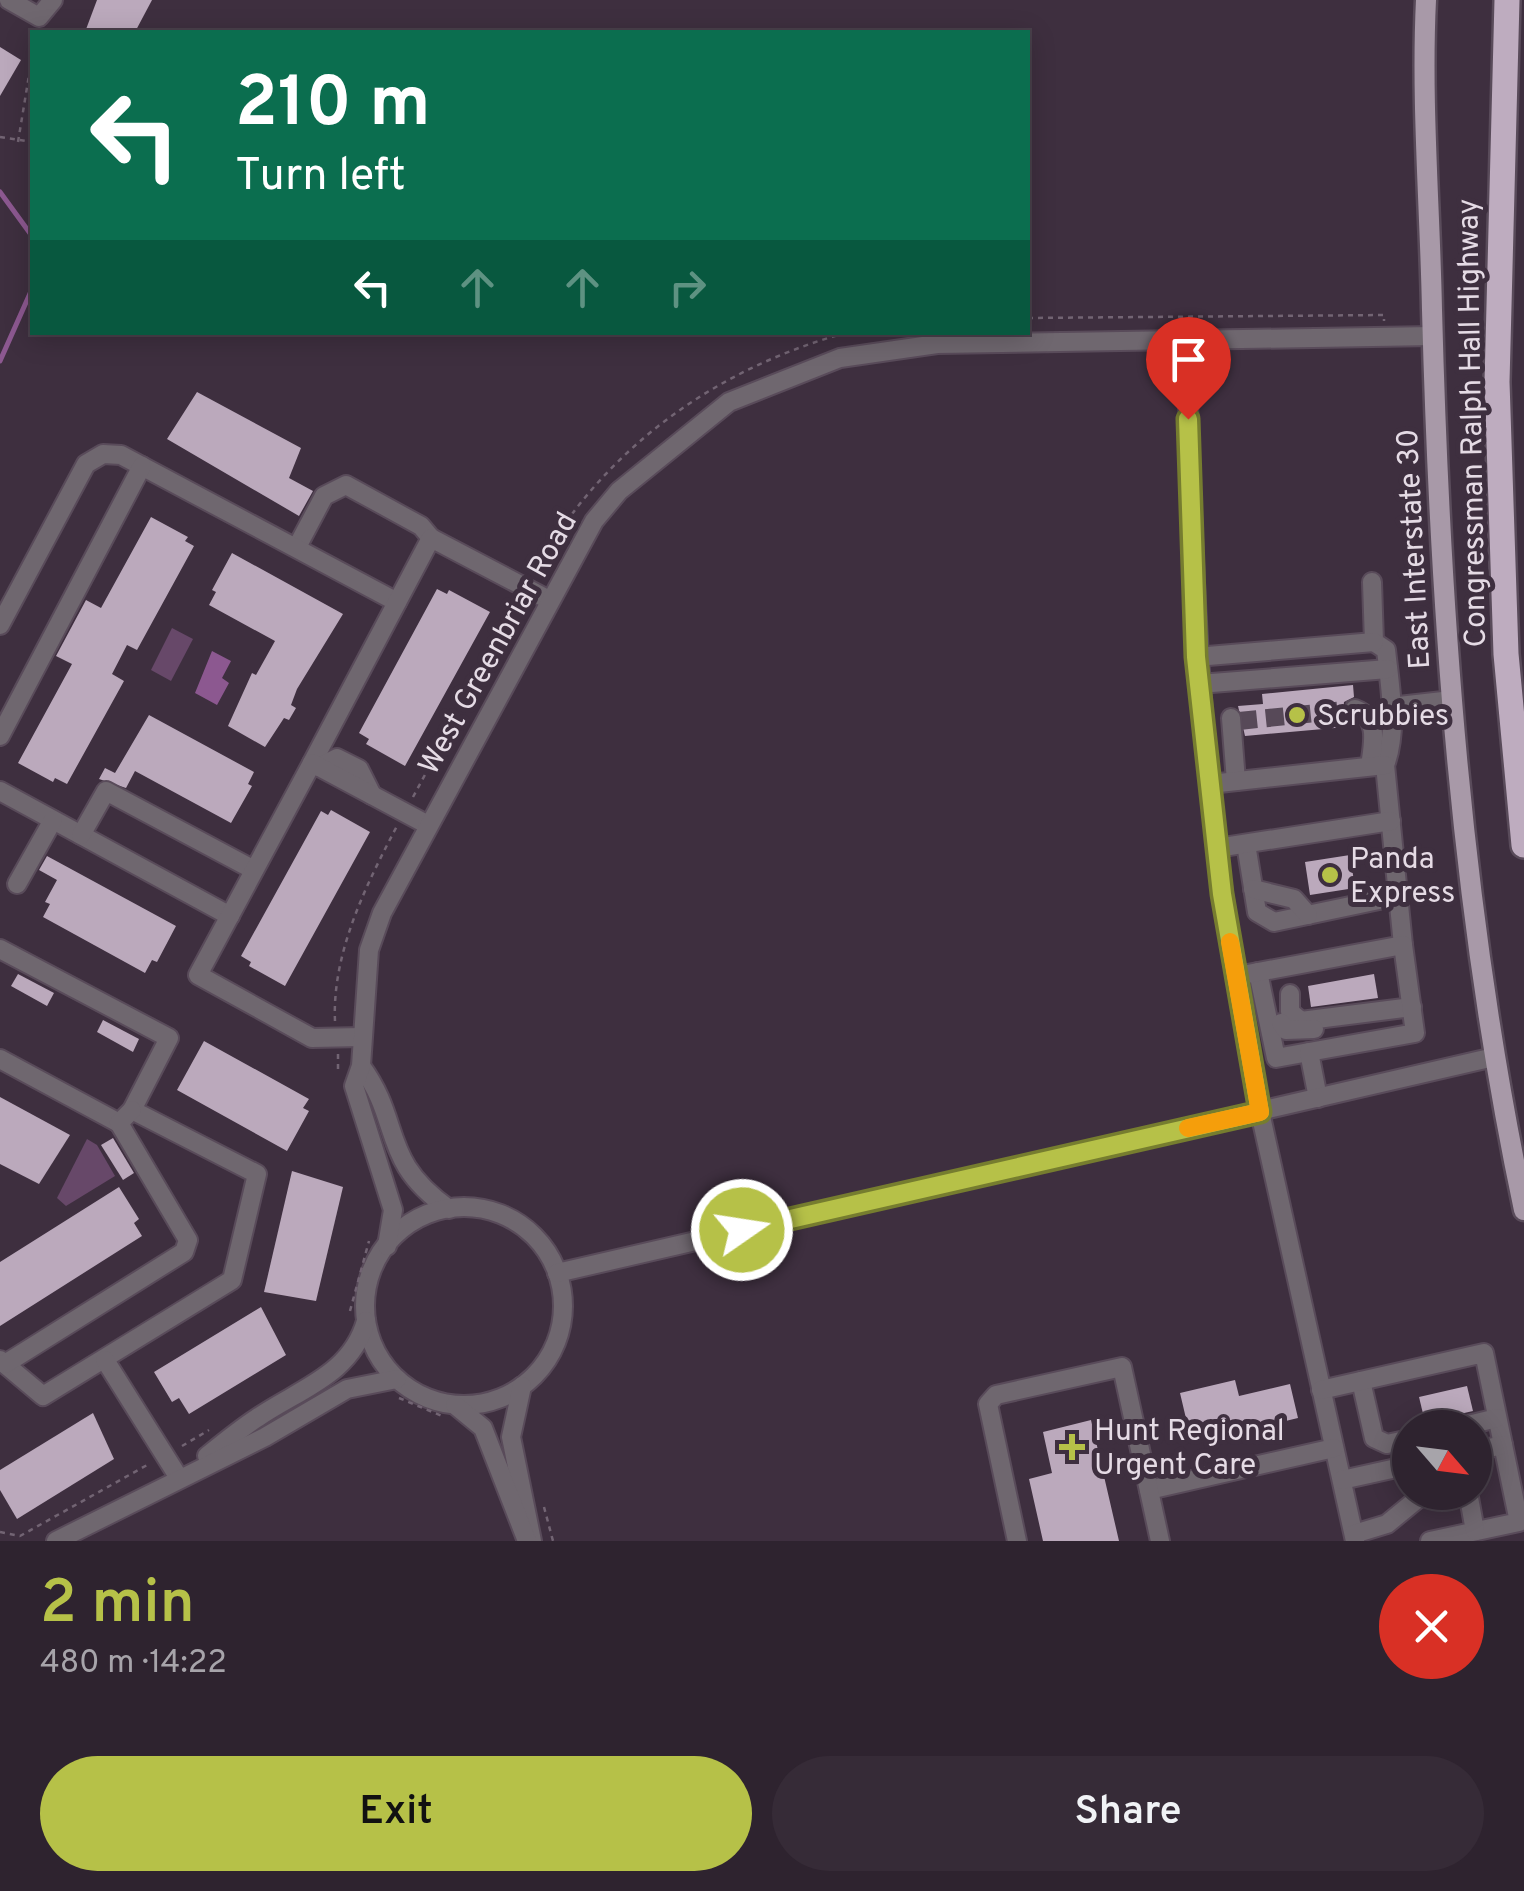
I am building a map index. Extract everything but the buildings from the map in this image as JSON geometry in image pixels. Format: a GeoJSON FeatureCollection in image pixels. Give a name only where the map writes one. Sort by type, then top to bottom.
{"type":"FeatureCollection","features":[{"type":"Feature","properties":{"kind":"highway","name":"Congressman Ralph Hall Highway"},"geometry":{"type":"LineString","coordinates":[[1507,0],[1496,382],[1506,654],[1524,845]]}},
{"type":"Feature","properties":{"kind":"main road","name":"East Interstate 30"},"geometry":{"type":"LineString","coordinates":[[1426,0],[1433,336],[1457,792],[1494,1057],[1524,1210]]}},
{"type":"Feature","properties":{"kind":"street"},"geometry":{"type":"LineString","coordinates":[[9,0],[39,17],[53,0]]}},
{"type":"Feature","properties":{"kind":"street","name":"West Greenbriar Road"},"geometry":{"type":"LineString","coordinates":[[387,1246],[393,1210],[354,1086],[361,1066],[370,950],[382,912],[577,546],[619,491],[729,402],[840,358],[937,344],[1433,336]]}},
{"type":"Feature","properties":{"kind":"street"},"geometry":{"type":"LineString","coordinates":[[1186,340],[1196,657],[1217,848],[1260,1112],[1354,1538],[1392,1506]]}},
{"type":"Feature","properties":{"kind":"street"},"geometry":{"type":"LineString","coordinates":[[0,625],[86,464],[103,454],[121,455],[397,602]]}},
{"type":"Feature","properties":{"kind":"street"},"geometry":{"type":"LineString","coordinates":[[0,736],[142,466]]}},
{"type":"Feature","properties":{"kind":"street"},"geometry":{"type":"LineString","coordinates":[[297,547],[324,496],[346,486],[421,526],[431,538],[548,600]]}},
{"type":"Feature","properties":{"kind":"street"},"geometry":{"type":"LineString","coordinates":[[362,1036],[312,1038],[198,975],[315,765],[431,538]]}},
{"type":"Feature","properties":{"kind":"street"},"geometry":{"type":"LineString","coordinates":[[1372,582],[1374,642]]}},
{"type":"Feature","properties":{"kind":"street"},"geometry":{"type":"LineString","coordinates":[[1196,657],[1374,642],[1386,650],[1391,748],[1378,766],[1210,784]]}},
{"type":"Feature","properties":{"kind":"street"},"geometry":{"type":"LineString","coordinates":[[1199,684],[1388,669]]}},
{"type":"Feature","properties":{"kind":"street"},"geometry":{"type":"LineString","coordinates":[[1390,707],[1452,700]]}},
{"type":"Feature","properties":{"kind":"street"},"geometry":{"type":"LineString","coordinates":[[1258,972],[1276,1058],[1415,1033],[1404,1009],[1403,945],[1390,821],[1372,724],[1366,713],[1355,709]]}},
{"type":"Feature","properties":{"kind":"street"},"geometry":{"type":"LineString","coordinates":[[1202,712],[1235,719],[1236,781]]}},
{"type":"Feature","properties":{"kind":"street"},"geometry":{"type":"LineString","coordinates":[[315,765],[428,825]]}},
{"type":"Feature","properties":{"kind":"street"},"geometry":{"type":"LineString","coordinates":[[81,835],[106,791],[254,870]]}},
{"type":"Feature","properties":{"kind":"street"},"geometry":{"type":"LineString","coordinates":[[3,799],[53,820],[230,916]]}},
{"type":"Feature","properties":{"kind":"street"},"geometry":{"type":"LineString","coordinates":[[17,884],[53,820]]}},
{"type":"Feature","properties":{"kind":"street"},"geometry":{"type":"LineString","coordinates":[[1217,848],[1390,821]]}},
{"type":"Feature","properties":{"kind":"street"},"geometry":{"type":"LineString","coordinates":[[1246,844],[1256,912],[1274,922],[1398,896]]}},
{"type":"Feature","properties":{"kind":"street"},"geometry":{"type":"LineString","coordinates":[[1253,889],[1294,899],[1308,915]]}},
{"type":"Feature","properties":{"kind":"street"},"geometry":{"type":"LineString","coordinates":[[1291,991],[1403,945]]}},
{"type":"Feature","properties":{"kind":"street"},"geometry":{"type":"LineString","coordinates":[[0,949],[169,1038],[125,1116]]}},
{"type":"Feature","properties":{"kind":"street"},"geometry":{"type":"LineString","coordinates":[[1236,976],[1258,972],[1291,991]]}},
{"type":"Feature","properties":{"kind":"street"},"geometry":{"type":"LineString","coordinates":[[1291,991],[1290,1012],[1301,1021],[1404,1009]]}},
{"type":"Feature","properties":{"kind":"street"},"geometry":{"type":"LineString","coordinates":[[1291,991],[1286,1030],[1387,1018],[1404,1009]]}},
{"type":"Feature","properties":{"kind":"street"},"geometry":{"type":"LineString","coordinates":[[1309,1052],[1318,1098]]}},
{"type":"Feature","properties":{"kind":"street"},"geometry":{"type":"LineString","coordinates":[[557,1273],[1494,1057]]}},
{"type":"Feature","properties":{"kind":"street"},"geometry":{"type":"LineString","coordinates":[[0,1059],[257,1174],[232,1280],[43,1396],[2,1362],[184,1252],[188,1240],[125,1116]]}},
{"type":"Feature","properties":{"kind":"street"},"geometry":{"type":"LineString","coordinates":[[361,1066],[379,1090],[402,1164],[426,1193],[449,1209]]}},
{"type":"Feature","properties":{"kind":"street"},"geometry":{"type":"LineString","coordinates":[[178,1478],[256,1418],[334,1372],[355,1349],[358,1317],[387,1246],[418,1219],[449,1209],[481,1209],[512,1220],[537,1239],[557,1273],[563,1298],[560,1330],[548,1359],[522,1386],[485,1403],[449,1411]]}},
{"type":"Feature","properties":{"kind":"street"},"geometry":{"type":"LineString","coordinates":[[358,1317],[393,1387]]}},
{"type":"Feature","properties":{"kind":"street"},"geometry":{"type":"LineString","coordinates":[[1322,1390],[1484,1353],[1519,1522],[1441,1540]]}},
{"type":"Feature","properties":{"kind":"street"},"geometry":{"type":"LineString","coordinates":[[105,1360],[178,1478]]}},
{"type":"Feature","properties":{"kind":"street"},"geometry":{"type":"LineString","coordinates":[[1017,1541],[988,1404],[996,1395],[1122,1367],[1160,1541]]}},
{"type":"Feature","properties":{"kind":"street"},"geometry":{"type":"LineString","coordinates":[[1361,1381],[1374,1438],[1392,1443]]}},
{"type":"Feature","properties":{"kind":"street"},"geometry":{"type":"LineString","coordinates":[[522,1386],[511,1437],[530,1541]]}},
{"type":"Feature","properties":{"kind":"street"},"geometry":{"type":"LineString","coordinates":[[56,1541],[265,1437],[347,1389],[393,1387],[424,1397],[483,1428],[530,1541]]}},
{"type":"Feature","properties":{"kind":"street"},"geometry":{"type":"LineString","coordinates":[[1492,1419],[1497,1418]]}},
{"type":"Feature","properties":{"kind":"street"},"geometry":{"type":"LineString","coordinates":[[1492,1447],[1503,1445]]}},
{"type":"Feature","properties":{"kind":"street"},"geometry":{"type":"LineString","coordinates":[[1149,1490],[1334,1448]]}},
{"type":"Feature","properties":{"kind":"street"},"geometry":{"type":"LineString","coordinates":[[1342,1480],[1392,1469]]}},
{"type":"Feature","properties":{"kind":"street"},"geometry":{"type":"LineString","coordinates":[[1372,1525],[1387,1524],[1404,1510]]}},
{"type":"Feature","properties":{"kind":"street"},"geometry":{"type":"LineString","coordinates":[[1471,1510],[1475,1531]]}},
{"type":"Feature","properties":{"kind":"path"},"geometry":{"type":"LineString","coordinates":[[18,142],[30,69]]}},
{"type":"Feature","properties":{"kind":"path"},"geometry":{"type":"LineString","coordinates":[[0,137],[30,142]]}},
{"type":"Feature","properties":{"kind":"path"},"geometry":{"type":"LineString","coordinates":[[1030,318],[1384,315],[1384,337]]}},
{"type":"Feature","properties":{"kind":"path"},"geometry":{"type":"LineString","coordinates":[[338,1072],[335,998],[351,926],[404,812],[526,588],[585,497],[609,469],[670,417],[746,369],[841,335]]}},
{"type":"Feature","properties":{"kind":"path"},"geometry":{"type":"LineString","coordinates":[[358,1317],[372,1232]]}},
{"type":"Feature","properties":{"kind":"path"},"geometry":{"type":"LineString","coordinates":[[393,1387],[449,1411]]}},
{"type":"Feature","properties":{"kind":"path"},"geometry":{"type":"LineString","coordinates":[[0,1532],[20,1536],[212,1428]]}},
{"type":"Feature","properties":{"kind":"shaded area"},"geometry":{"type":"Polygon","coordinates":[[[172,628],[193,639],[171,681],[151,670],[172,628]]]}},
{"type":"Feature","properties":{"kind":"shaded area"},"geometry":{"type":"Polygon","coordinates":[[[212,651],[231,661],[222,678],[229,683],[217,705],[195,693],[212,651]]]}},
{"type":"Feature","properties":{"kind":"shaded area"},"geometry":{"type":"Polygon","coordinates":[[[87,1139],[97,1145],[115,1176],[66,1206],[57,1198],[87,1139]]]}},
{"type":"Feature","properties":{"kind":"waterway"},"geometry":{"type":"LineString","coordinates":[[0,192],[30,233]]}},
{"type":"Feature","properties":{"kind":"waterway"},"geometry":{"type":"LineString","coordinates":[[0,361],[30,294]]}},
{"type":"Feature","properties":{"kind":"tunnel"},"geometry":{"type":"LineString","coordinates":[[1239,721],[1355,709]]}},
{"type":"Feature","properties":{"kind":"slow traffic"},"geometry":{"type":"LineString","coordinates":[[1188,1128],[1260,1112],[1230,942]]}},
{"type":"Feature","properties":{"kind":"place","name":"Scrubbies"},"geometry":{"type":"Point","coordinates":[1297,715]}},
{"type":"Feature","properties":{"kind":"place","name":"Panda Express"},"geometry":{"type":"Point","coordinates":[1330,875]}},
{"type":"Feature","properties":{"kind":"place","name":"Hunt Regional Urgent Care"},"geometry":{"type":"Point","coordinates":[1072,1447]}},
{"type":"Feature","properties":{"kind":"route"},"geometry":{"type":"LineString","coordinates":[[742,1230],[1260,1112],[1222,894],[1196,657],[1188,419]]}}]}
